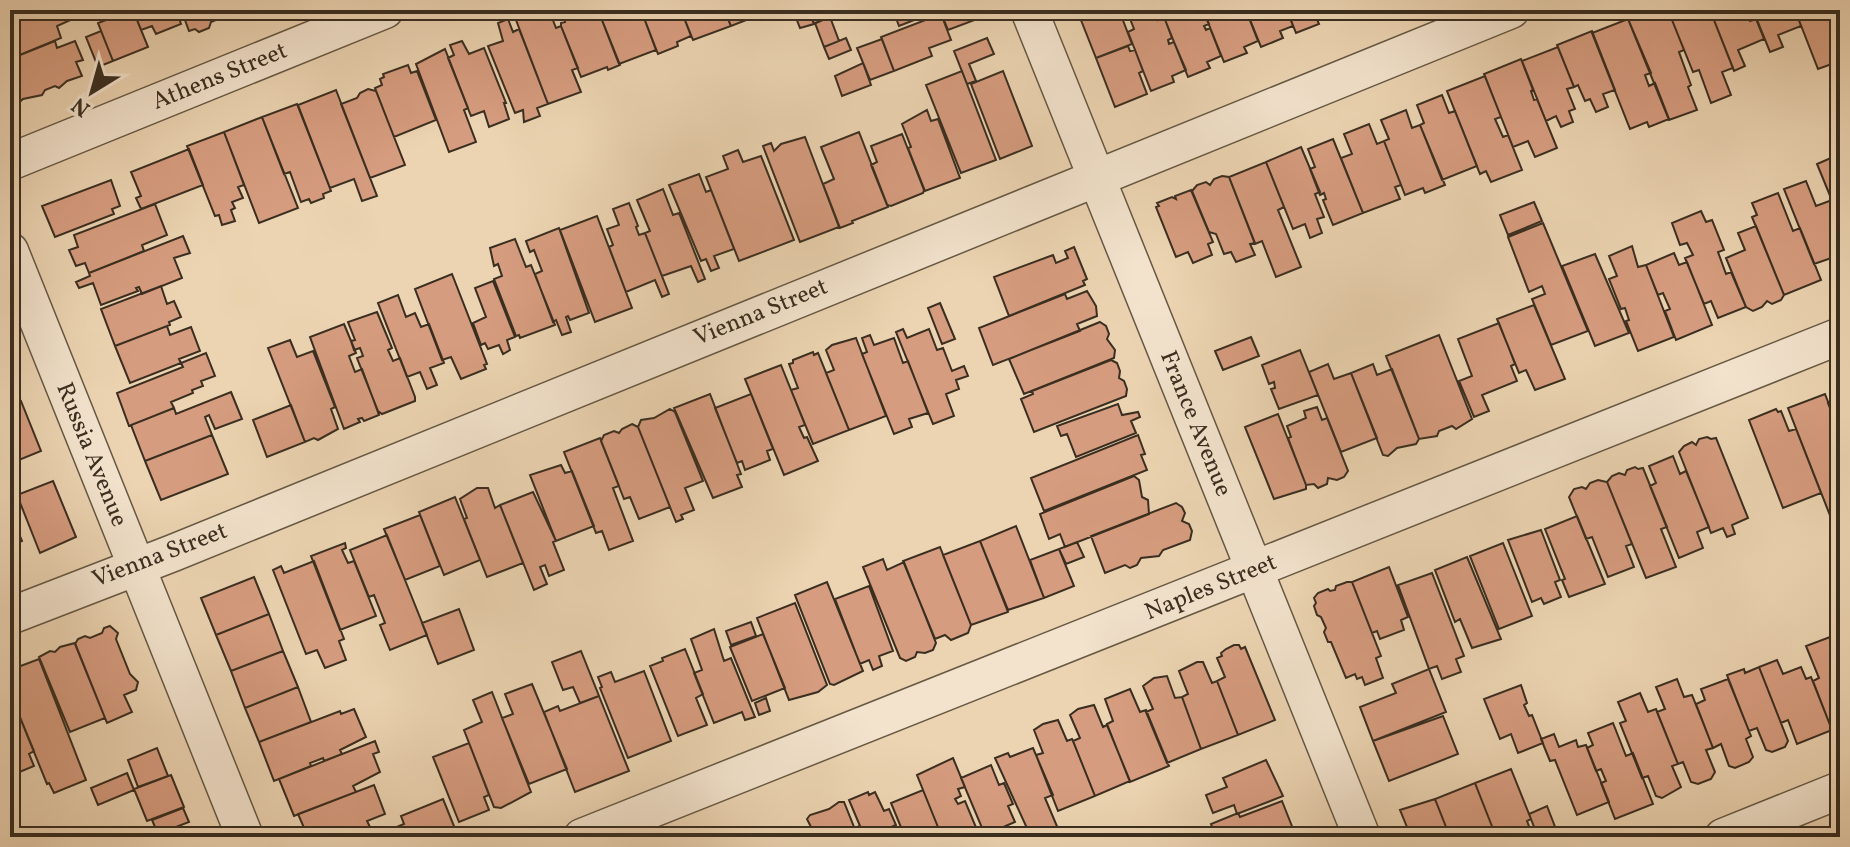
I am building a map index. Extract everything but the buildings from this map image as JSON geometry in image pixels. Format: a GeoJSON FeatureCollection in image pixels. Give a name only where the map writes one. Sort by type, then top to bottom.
{"type":"FeatureCollection","features":[{"type":"Feature","properties":{"kind":"street","name":"Athens Street"},"geometry":{"type":"LineString","coordinates":[[10,162],[385,10]]}},
{"type":"Feature","properties":{"kind":"street","name":"France Avenue"},"geometry":{"type":"LineString","coordinates":[[1029,10],[1362,837]]}},
{"type":"Feature","properties":{"kind":"street","name":"Vienna Street"},"geometry":{"type":"LineString","coordinates":[[10,616],[1511,10]]}},
{"type":"Feature","properties":{"kind":"street","name":"Russia Avenue"},"geometry":{"type":"LineString","coordinates":[[10,251],[245,837]]}},
{"type":"Feature","properties":{"kind":"street","name":"Naples Street"},"geometry":{"type":"LineString","coordinates":[[582,837],[1840,336]]}},
{"type":"Feature","properties":{"kind":"street"},"geometry":{"type":"LineString","coordinates":[[1723,837],[1840,790]]}}]}
